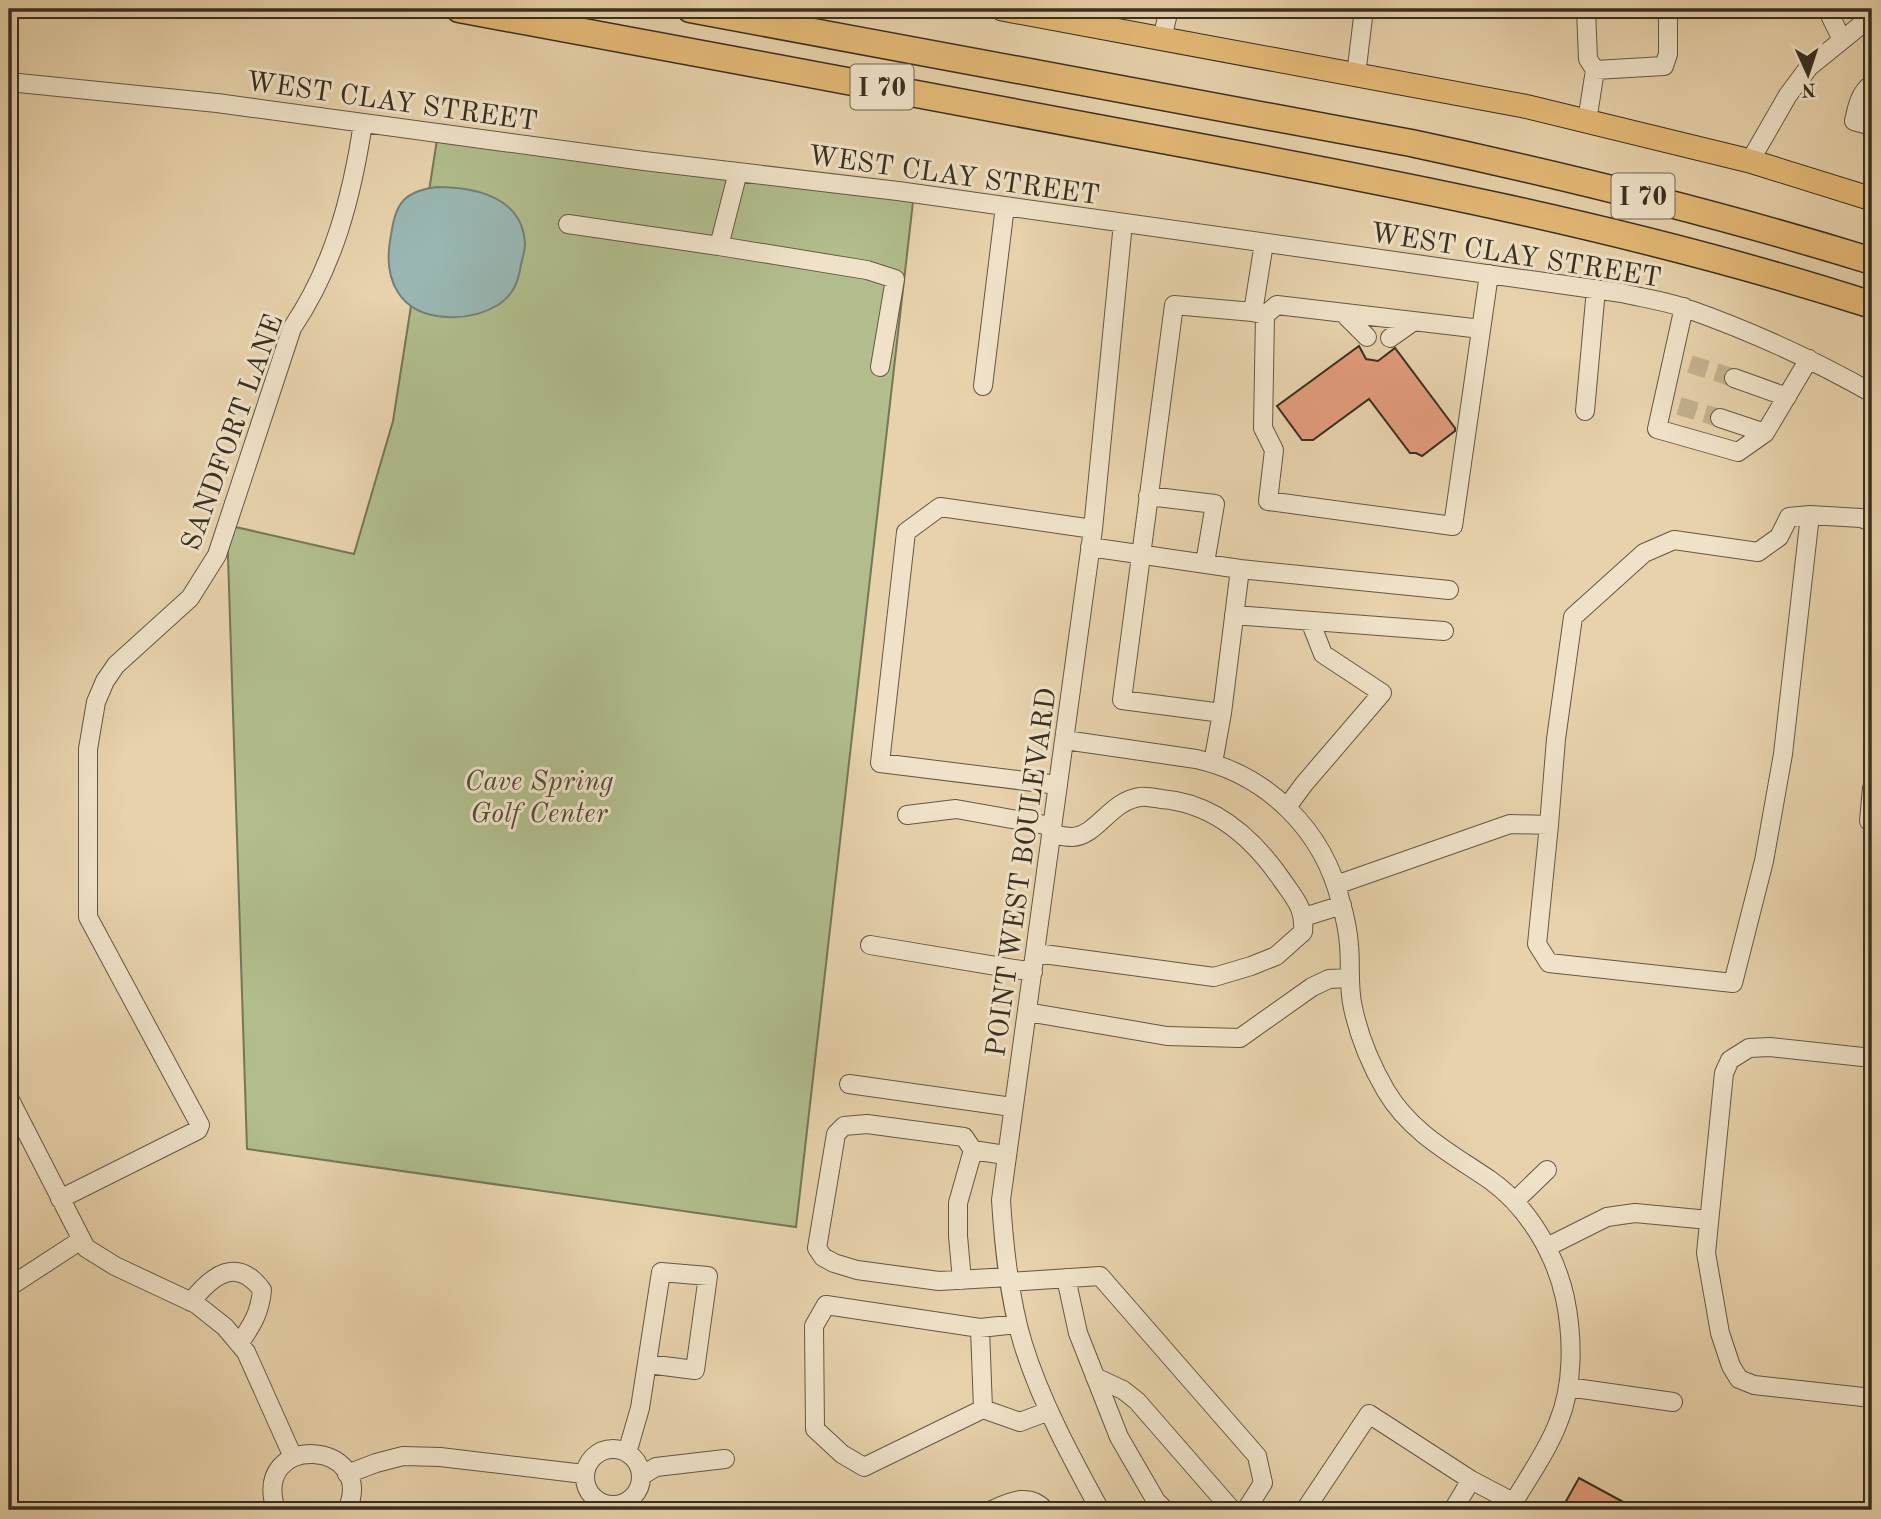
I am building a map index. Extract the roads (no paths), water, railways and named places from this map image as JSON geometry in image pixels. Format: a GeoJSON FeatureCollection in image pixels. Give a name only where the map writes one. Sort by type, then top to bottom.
{"type":"FeatureCollection","features":[{"type":"Feature","properties":{"kind":"highway","name":"I 70"},"geometry":{"type":"LineString","coordinates":[[459,9],[1305,166],[1494,204],[1587,225],[1761,271],[1872,305]]}},
{"type":"Feature","properties":{"kind":"highway","name":"I 70"},"geometry":{"type":"LineString","coordinates":[[690,9],[1487,159],[1688,207],[1872,261]]}},
{"type":"Feature","properties":{"kind":"main road"},"geometry":{"type":"LineString","coordinates":[[1002,9],[1031,11],[1162,39],[1524,106],[1750,161],[1872,200]]}},
{"type":"Feature","properties":{"kind":"street"},"geometry":{"type":"LineString","coordinates":[[1162,39],[1168,9]]}},
{"type":"Feature","properties":{"kind":"street"},"geometry":{"type":"LineString","coordinates":[[1356,75],[1364,9]]}},
{"type":"Feature","properties":{"kind":"street"},"geometry":{"type":"LineString","coordinates":[[1586,9],[1588,59],[1595,70],[1587,121]]}},
{"type":"Feature","properties":{"kind":"street"},"geometry":{"type":"LineString","coordinates":[[1595,70],[1664,66],[1668,54],[1668,9]]}},
{"type":"Feature","properties":{"kind":"street"},"geometry":{"type":"LineString","coordinates":[[1827,9],[1842,40]]}},
{"type":"Feature","properties":{"kind":"street"},"geometry":{"type":"LineString","coordinates":[[1750,161],[1788,95],[1809,67],[1872,16]]}},
{"type":"Feature","properties":{"kind":"street","name":"WEST CLAY STREET"},"geometry":{"type":"LineString","coordinates":[[9,82],[217,103],[898,191],[1596,289],[1684,307],[1771,341],[1872,393]]}},
{"type":"Feature","properties":{"kind":"street"},"geometry":{"type":"LineString","coordinates":[[1872,84],[1857,105],[1854,121],[1872,126]]}},
{"type":"Feature","properties":{"kind":"street","name":"SANDFORT LANE"},"geometry":{"type":"LineString","coordinates":[[60,1199],[198,1130],[200,1125],[88,916],[88,749],[96,702],[116,664],[190,598],[217,555],[292,328],[312,299],[336,242],[355,176],[363,123]]}},
{"type":"Feature","properties":{"kind":"street"},"geometry":{"type":"LineString","coordinates":[[719,246],[738,172]]}},
{"type":"Feature","properties":{"kind":"street"},"geometry":{"type":"LineString","coordinates":[[983,386],[1005,206]]}},
{"type":"Feature","properties":{"kind":"street","name":"POINT WEST BOULEVARD"},"geometry":{"type":"LineString","coordinates":[[1100,1510],[1049,1411],[1024,1346],[1009,1280],[1001,1200],[1092,538],[1123,223]]}},
{"type":"Feature","properties":{"kind":"street"},"geometry":{"type":"LineString","coordinates":[[568,224],[867,270],[895,279],[880,367]]}},
{"type":"Feature","properties":{"kind":"street"},"geometry":{"type":"LineString","coordinates":[[1264,243],[1259,314],[1263,428],[1274,450],[1268,500],[1453,526],[1489,274]]}},
{"type":"Feature","properties":{"kind":"street"},"geometry":{"type":"LineString","coordinates":[[1585,411],[1596,289]]}},
{"type":"Feature","properties":{"kind":"street"},"geometry":{"type":"LineString","coordinates":[[1222,713],[1122,700],[1174,305],[1259,314],[1276,305],[1481,329]]}},
{"type":"Feature","properties":{"kind":"street"},"geometry":{"type":"LineString","coordinates":[[1684,307],[1673,359],[1671,404],[1657,429],[1738,452],[1765,433],[1809,359]]}},
{"type":"Feature","properties":{"kind":"street"},"geometry":{"type":"LineString","coordinates":[[1343,313],[1367,337]]}},
{"type":"Feature","properties":{"kind":"street"},"geometry":{"type":"LineString","coordinates":[[1390,338],[1414,321]]}},
{"type":"Feature","properties":{"kind":"street"},"geometry":{"type":"LineString","coordinates":[[1673,359],[1690,364]]}},
{"type":"Feature","properties":{"kind":"street"},"geometry":{"type":"LineString","coordinates":[[1734,378],[1787,397]]}},
{"type":"Feature","properties":{"kind":"street"},"geometry":{"type":"LineString","coordinates":[[1720,418],[1765,433]]}},
{"type":"Feature","properties":{"kind":"street"},"geometry":{"type":"LineString","coordinates":[[1149,496],[1215,504],[1205,564]]}},
{"type":"Feature","properties":{"kind":"street"},"geometry":{"type":"LineString","coordinates":[[1058,785],[880,763],[906,532],[940,507],[1092,538],[1141,554],[1240,569],[1449,590]]}},
{"type":"Feature","properties":{"kind":"street"},"geometry":{"type":"LineString","coordinates":[[1810,515],[1783,754],[1764,861],[1733,983],[1549,962],[1537,944],[1556,739],[1573,617],[1644,553],[1674,540],[1758,552],[1779,537],[1789,517],[1810,515],[1861,518],[1872,522]]}},
{"type":"Feature","properties":{"kind":"street"},"geometry":{"type":"LineString","coordinates":[[1213,763],[1240,569]]}},
{"type":"Feature","properties":{"kind":"street"},"geometry":{"type":"LineString","coordinates":[[1234,615],[1444,631]]}},
{"type":"Feature","properties":{"kind":"street"},"geometry":{"type":"LineString","coordinates":[[1287,807],[1382,693],[1323,654],[1310,621]]}},
{"type":"Feature","properties":{"kind":"street"},"geometry":{"type":"LineString","coordinates":[[1065,740],[1213,763],[1245,776],[1273,794],[1287,807],[1309,832],[1336,885],[1349,944],[1353,1009],[1367,1051],[1387,1093],[1430,1141],[1492,1182],[1515,1201],[1547,1247],[1558,1269],[1571,1340],[1568,1387],[1559,1422],[1511,1506],[1369,1414],[1305,1510]]}},
{"type":"Feature","properties":{"kind":"street"},"geometry":{"type":"LineString","coordinates":[[1872,788],[1869,821],[1872,822]]}},
{"type":"Feature","properties":{"kind":"street"},"geometry":{"type":"LineString","coordinates":[[907,815],[956,809],[1073,837],[1090,831],[1115,807],[1140,797],[1177,800],[1217,816],[1264,853],[1298,904],[1304,925]]}},
{"type":"Feature","properties":{"kind":"street"},"geometry":{"type":"LineString","coordinates":[[1336,885],[1510,824],[1549,825]]}},
{"type":"Feature","properties":{"kind":"street"},"geometry":{"type":"LineString","coordinates":[[1036,953],[1214,977],[1276,956],[1304,925],[1342,905]]}},
{"type":"Feature","properties":{"kind":"street"},"geometry":{"type":"LineString","coordinates":[[870,944],[1033,972]]}},
{"type":"Feature","properties":{"kind":"street"},"geometry":{"type":"LineString","coordinates":[[1027,1012],[1167,1036],[1240,1038],[1312,987],[1329,979],[1350,978]]}},
{"type":"Feature","properties":{"kind":"street"},"geometry":{"type":"LineString","coordinates":[[1872,1058],[1770,1047],[1749,1048],[1730,1060],[1724,1073],[1706,1254],[1723,1344],[1739,1379],[1754,1385],[1872,1398]]}},
{"type":"Feature","properties":{"kind":"street"},"geometry":{"type":"LineString","coordinates":[[849,1084],[1012,1107]]}},
{"type":"Feature","properties":{"kind":"street"},"geometry":{"type":"LineString","coordinates":[[9,1098],[86,1248],[114,1266],[191,1302],[225,1327],[246,1352],[293,1457]]}},
{"type":"Feature","properties":{"kind":"street"},"geometry":{"type":"LineString","coordinates":[[1005,1156],[973,1150],[964,1137],[867,1124],[844,1126],[836,1134],[817,1248],[823,1257],[857,1270],[939,1280],[1100,1276],[1257,1456],[1263,1483],[1246,1510]]}},
{"type":"Feature","properties":{"kind":"street"},"geometry":{"type":"LineString","coordinates":[[962,1280],[958,1203],[973,1150]]}},
{"type":"Feature","properties":{"kind":"street"},"geometry":{"type":"LineString","coordinates":[[1515,1201],[1547,1170]]}},
{"type":"Feature","properties":{"kind":"street"},"geometry":{"type":"LineString","coordinates":[[1547,1247],[1607,1217],[1634,1213],[1709,1220]]}},
{"type":"Feature","properties":{"kind":"street"},"geometry":{"type":"LineString","coordinates":[[9,1287],[81,1240]]}},
{"type":"Feature","properties":{"kind":"street"},"geometry":{"type":"LineString","coordinates":[[191,1302],[204,1285],[221,1274],[235,1271],[253,1278],[262,1290],[260,1308],[239,1344]]}},
{"type":"Feature","properties":{"kind":"street"},"geometry":{"type":"LineString","coordinates":[[627,1453],[640,1408],[661,1272],[708,1276],[695,1370],[648,1364]]}},
{"type":"Feature","properties":{"kind":"street"},"geometry":{"type":"LineString","coordinates":[[1066,1278],[1078,1333],[1119,1437],[1156,1501],[1165,1510]]}},
{"type":"Feature","properties":{"kind":"street"},"geometry":{"type":"LineString","coordinates":[[1017,1324],[980,1328],[827,1305],[814,1326],[816,1429],[842,1454],[864,1467],[983,1409],[1020,1422],[1049,1411]]}},
{"type":"Feature","properties":{"kind":"street"},"geometry":{"type":"LineString","coordinates":[[980,1328],[983,1409]]}},
{"type":"Feature","properties":{"kind":"street"},"geometry":{"type":"LineString","coordinates":[[1095,1377],[1123,1390],[1137,1401],[1232,1510]]}},
{"type":"Feature","properties":{"kind":"street"},"geometry":{"type":"LineString","coordinates":[[1568,1387],[1673,1402]]}},
{"type":"Feature","properties":{"kind":"street"},"geometry":{"type":"LineString","coordinates":[[619,1449],[627,1453],[640,1467],[641,1476],[636,1494],[621,1504],[612,1506],[594,1499],[585,1484],[584,1474],[587,1465],[600,1452],[619,1449]]}},
{"type":"Feature","properties":{"kind":"street"},"geometry":{"type":"LineString","coordinates":[[276,1510],[272,1499],[276,1474],[283,1464],[305,1453],[318,1453],[340,1464],[347,1474],[352,1496],[347,1510]]}},
{"type":"Feature","properties":{"kind":"street"},"geometry":{"type":"LineString","coordinates":[[347,1474],[376,1462],[403,1457],[440,1457],[584,1474]]}},
{"type":"Feature","properties":{"kind":"street"},"geometry":{"type":"LineString","coordinates":[[641,1476],[656,1467],[724,1459]]}},
{"type":"Feature","properties":{"kind":"street"},"geometry":{"type":"LineString","coordinates":[[1453,1510],[1471,1480]]}},
{"type":"Feature","properties":{"kind":"street"},"geometry":{"type":"LineString","coordinates":[[992,1510],[1016,1500],[1029,1500],[1045,1510]]}},
{"type":"Feature","properties":{"kind":"water"},"geometry":{"type":"Polygon","coordinates":[[[437,187],[467,189],[494,198],[516,215],[522,228],[525,247],[516,283],[503,301],[486,311],[460,317],[430,315],[406,302],[392,280],[389,251],[398,208],[410,195],[437,187]]]}},
{"type":"Feature","properties":{"kind":"tunnel"},"geometry":{"type":"LineString","coordinates":[[1690,364],[1734,378]]}},
{"type":"Feature","properties":{"kind":"tunnel"},"geometry":{"type":"LineString","coordinates":[[1679,406],[1720,418]]}},
{"type":"Feature","properties":{"kind":"park label","name":"Cave Spring Golf Center"},"geometry":{"type":"Point","coordinates":[539,796]}}]}
